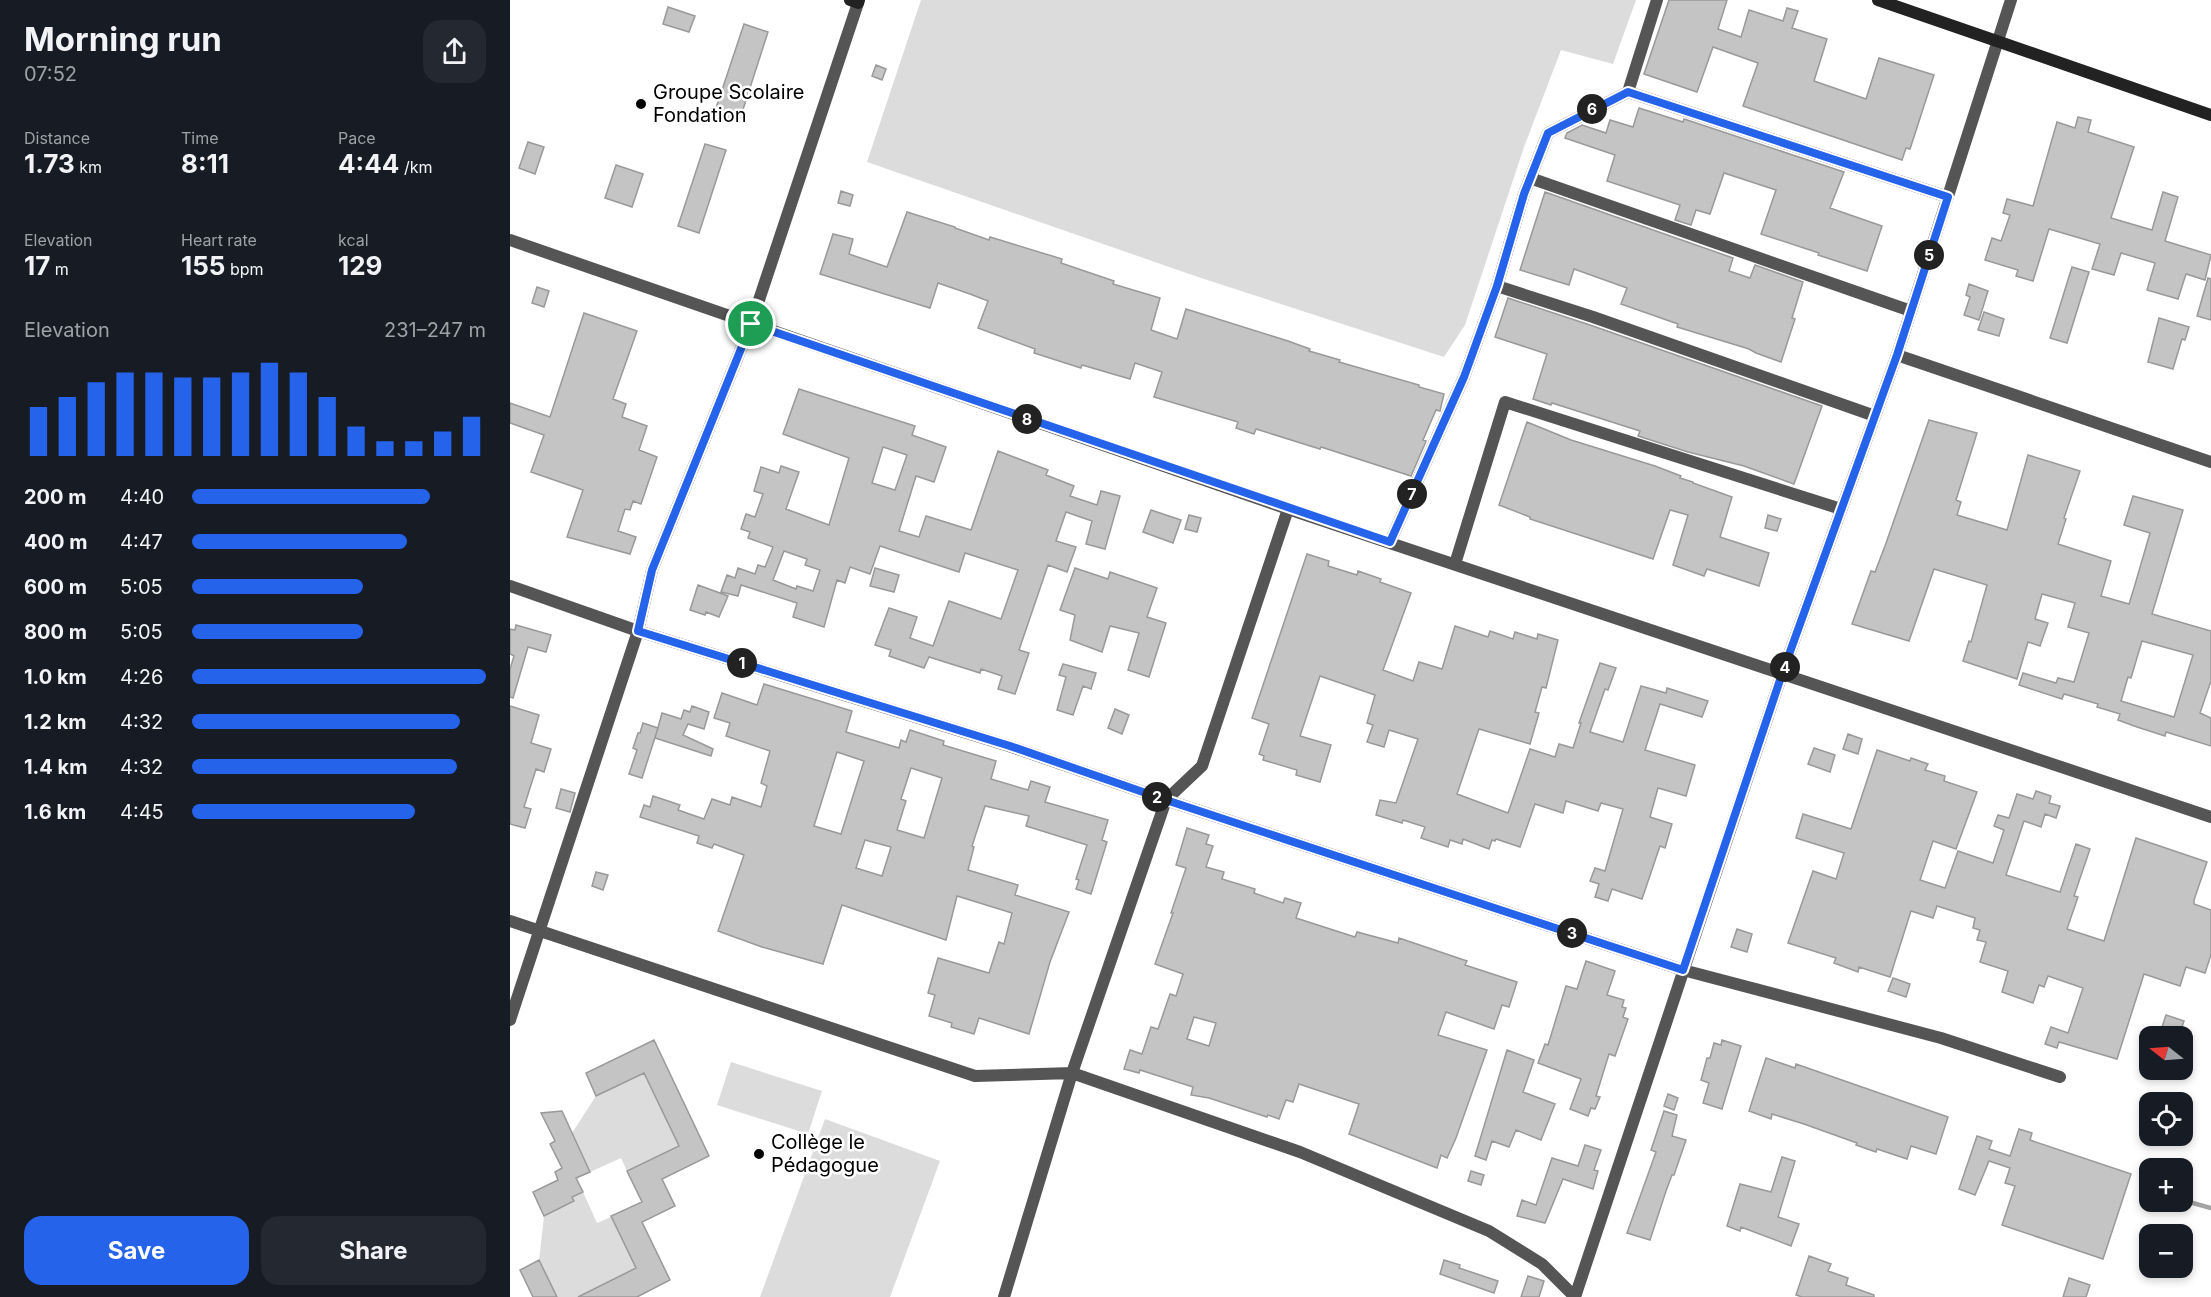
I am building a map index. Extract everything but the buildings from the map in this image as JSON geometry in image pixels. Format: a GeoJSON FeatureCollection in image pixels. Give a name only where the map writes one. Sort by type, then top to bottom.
{"type":"FeatureCollection","features":[{"type":"Feature","properties":{"kind":"street"},"geometry":{"type":"LineString","coordinates":[[1628,92],[1657,0]]}},
{"type":"Feature","properties":{"kind":"street"},"geometry":{"type":"LineString","coordinates":[[1878,0],[2211,115]]}},
{"type":"Feature","properties":{"kind":"street"},"geometry":{"type":"LineString","coordinates":[[510,921],[975,1076],[1072,1073],[1299,1152],[1489,1231],[1542,1264],[1575,1297],[1782,674],[1897,355],[2011,0]]}},
{"type":"Feature","properties":{"kind":"street"},"geometry":{"type":"LineString","coordinates":[[510,1020],[638,631],[652,570],[751,324],[856,1]]}},
{"type":"Feature","properties":{"kind":"street"},"geometry":{"type":"LineString","coordinates":[[1390,542],[1464,377],[1497,286],[1524,194],[1548,133],[1628,92],[1948,197]]}},
{"type":"Feature","properties":{"kind":"street"},"geometry":{"type":"LineString","coordinates":[[1530,178],[1911,311]]}},
{"type":"Feature","properties":{"kind":"street"},"geometry":{"type":"LineString","coordinates":[[510,240],[1288,508],[2211,817]]}},
{"type":"Feature","properties":{"kind":"street"},"geometry":{"type":"LineString","coordinates":[[1497,286],[1593,317],[1875,416]]}},
{"type":"Feature","properties":{"kind":"street"},"geometry":{"type":"LineString","coordinates":[[1897,355],[2211,462]]}},
{"type":"Feature","properties":{"kind":"street"},"geometry":{"type":"LineString","coordinates":[[1455,564],[1505,402],[1842,509]]}},
{"type":"Feature","properties":{"kind":"street"},"geometry":{"type":"LineString","coordinates":[[1004,1297],[1072,1073],[1166,800],[1202,766],[1288,508]]}},
{"type":"Feature","properties":{"kind":"street"},"geometry":{"type":"LineString","coordinates":[[510,586],[638,631],[1010,746],[1166,800],[1683,970],[1941,1038],[2060,1077]]}},
{"type":"Feature","properties":{"kind":"shaded area"},"geometry":{"type":"Polygon","coordinates":[[[921,0],[1636,0],[1613,64],[1561,50],[1524,147],[1465,325],[1444,357],[1201,278],[867,162],[921,0]]]}},
{"type":"Feature","properties":{"kind":"shaded area"},"geometry":{"type":"Polygon","coordinates":[[[731,1062],[822,1091],[808,1134],[717,1105],[731,1062]]]}},
{"type":"Feature","properties":{"kind":"shaded area"},"geometry":{"type":"Polygon","coordinates":[[[644,1073],[679,1146],[627,1171],[621,1158],[590,1172],[572,1133],[596,1096],[644,1073]]]}},
{"type":"Feature","properties":{"kind":"shaded area"},"geometry":{"type":"Polygon","coordinates":[[[825,1119],[940,1161],[890,1297],[760,1297],[825,1119]]]}},
{"type":"Feature","properties":{"kind":"shaded area"},"geometry":{"type":"Polygon","coordinates":[[[583,1192],[597,1223],[611,1217],[636,1268],[578,1297],[557,1297],[539,1261],[544,1216],[574,1201],[572,1197],[583,1192]]]}},
{"type":"Feature","properties":{"kind":"waterway"},"geometry":{"type":"LineString","coordinates":[[2193,1203],[2211,1208]]}},
{"type":"Feature","properties":{"kind":"place","name":"Groupe Scolaire Fondation"},"geometry":{"type":"Point","coordinates":[641,104]}},
{"type":"Feature","properties":{"kind":"place","name":"Collège le Pédagogue"},"geometry":{"type":"Point","coordinates":[759,1154]}},
{"type":"Feature","properties":{"kind":"route"},"geometry":{"type":"LineString","coordinates":[[1628,92],[1948,197],[1897,355],[1782,674],[1683,970],[1166,800],[1010,746],[638,631],[652,570],[751,324],[1390,542],[1464,377],[1497,286],[1524,194],[1548,133],[1628,92]]}}]}
